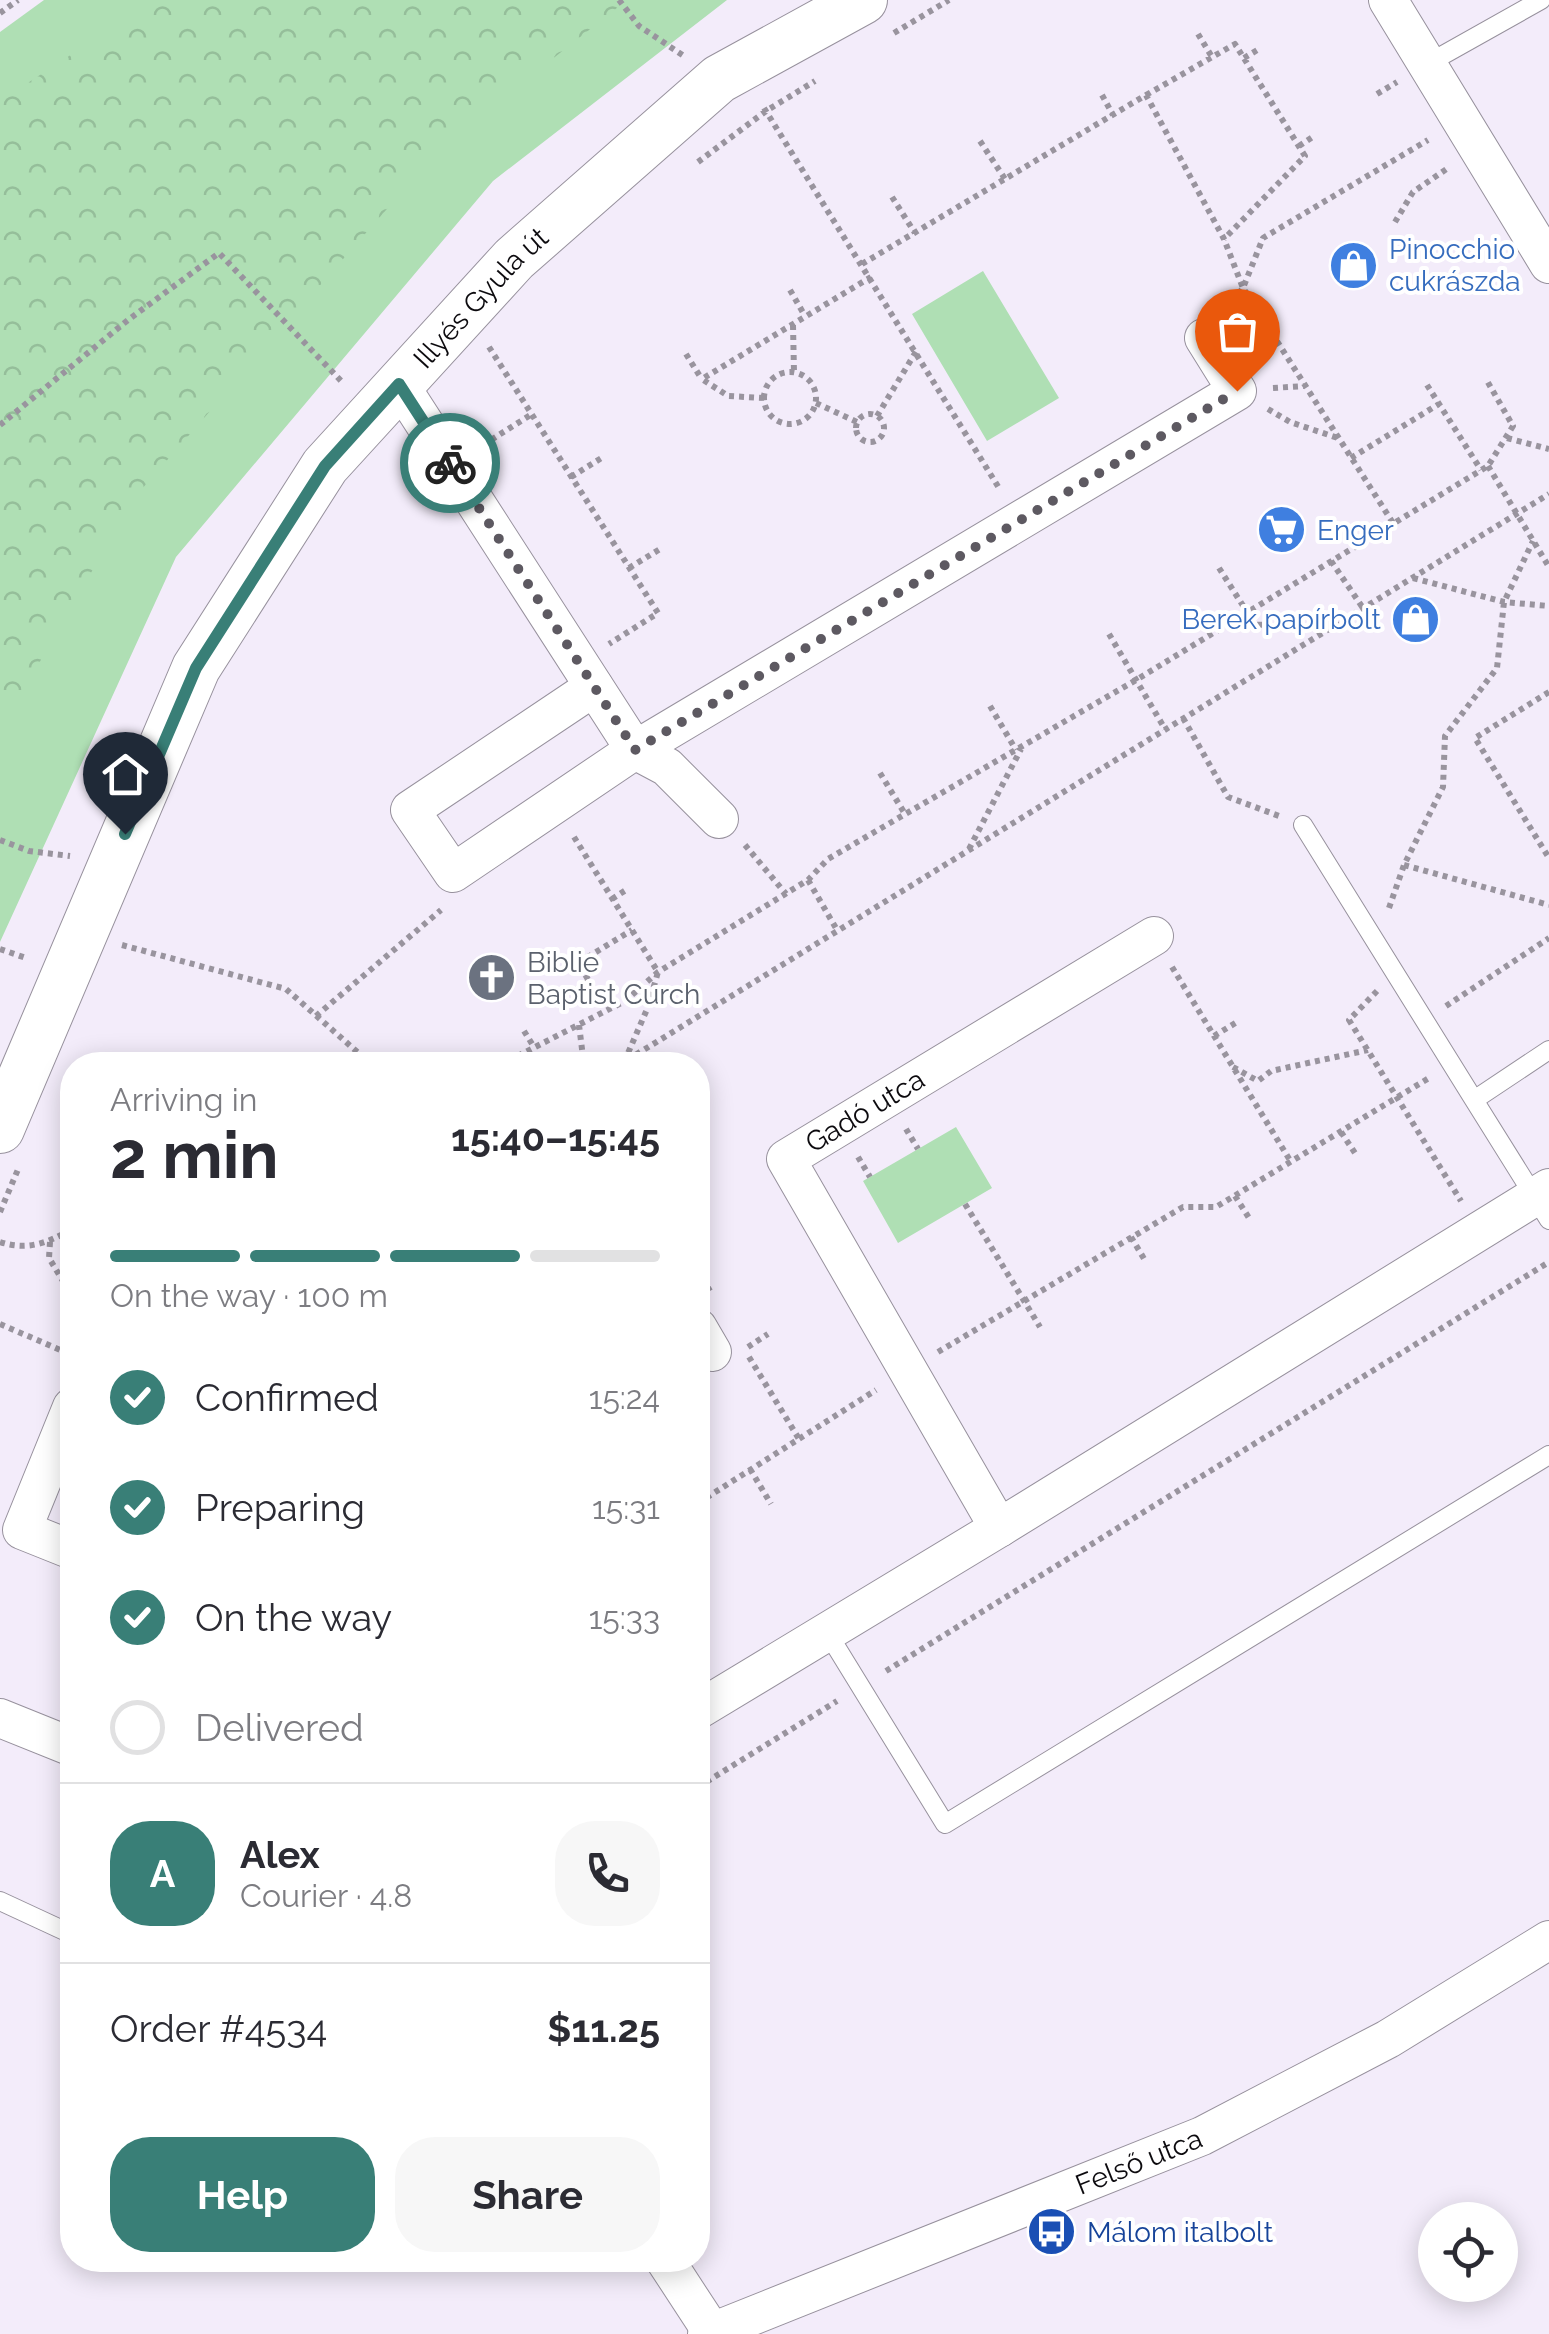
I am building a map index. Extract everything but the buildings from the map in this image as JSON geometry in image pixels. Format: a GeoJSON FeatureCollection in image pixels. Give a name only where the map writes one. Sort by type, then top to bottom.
{"type":"FeatureCollection","features":[{"type":"Feature","properties":{"kind":"street"},"geometry":{"type":"LineString","coordinates":[[1388,0],[1549,264]]}},
{"type":"Feature","properties":{"kind":"street","name":"Illyés Gyula út"},"geometry":{"type":"LineString","coordinates":[[11,1144],[82,934],[196,668],[325,466],[514,259],[719,79],[716,65],[872,20]]}},
{"type":"Feature","properties":{"kind":"street"},"geometry":{"type":"LineString","coordinates":[[586,675],[410,810],[453,873],[635,750],[1237,391],[1204,338]]}},
{"type":"Feature","properties":{"kind":"street"},"geometry":{"type":"LineString","coordinates":[[399,384],[635,750],[667,767],[720,819]]}},
{"type":"Feature","properties":{"kind":"street","name":"Gadó utca"},"geometry":{"type":"LineString","coordinates":[[999,1528],[786,1159],[1154,936]]}},
{"type":"Feature","properties":{"kind":"street"},"geometry":{"type":"LineString","coordinates":[[710,1703],[1479,1230],[1544,1201]]}},
{"type":"Feature","properties":{"kind":"street"},"geometry":{"type":"LineString","coordinates":[[60,1437],[22,1530],[60,1545]]}},
{"type":"Feature","properties":{"kind":"street"},"geometry":{"type":"LineString","coordinates":[[0,1718],[60,1742]]}},
{"type":"Feature","properties":{"kind":"street","name":"Felső utca"},"geometry":{"type":"LineString","coordinates":[[710,2333],[1202,2136],[1388,2039],[1549,1940]]}},
{"type":"Feature","properties":{"kind":"street"},"geometry":{"type":"LineString","coordinates":[[672,2272],[710,2333]]}},
{"type":"Feature","properties":{"kind":"lane"},"geometry":{"type":"LineString","coordinates":[[1427,64],[1540,0]]}},
{"type":"Feature","properties":{"kind":"lane"},"geometry":{"type":"LineString","coordinates":[[1303,825],[1474,1100],[1544,1201]]}},
{"type":"Feature","properties":{"kind":"lane"},"geometry":{"type":"LineString","coordinates":[[1474,1100],[1549,1050]]}},
{"type":"Feature","properties":{"kind":"lane"},"geometry":{"type":"LineString","coordinates":[[826,1632],[944,1824],[1549,1456]]}},
{"type":"Feature","properties":{"kind":"lane"},"geometry":{"type":"LineString","coordinates":[[0,1902],[60,1928]]}},
{"type":"Feature","properties":{"kind":"path"},"geometry":{"type":"LineString","coordinates":[[0,13],[18,0]]}},
{"type":"Feature","properties":{"kind":"path"},"geometry":{"type":"LineString","coordinates":[[618,0],[639,26],[716,65],[766,111],[1020,522]]}},
{"type":"Feature","properties":{"kind":"path"},"geometry":{"type":"LineString","coordinates":[[872,20],[949,0]]}},
{"type":"Feature","properties":{"kind":"path"},"geometry":{"type":"LineString","coordinates":[[1198,34],[1212,57]]}},
{"type":"Feature","properties":{"kind":"path"},"geometry":{"type":"LineString","coordinates":[[862,264],[1236,44],[1305,156],[1224,239]]}},
{"type":"Feature","properties":{"kind":"path"},"geometry":{"type":"LineString","coordinates":[[1244,58],[1259,49]]}},
{"type":"Feature","properties":{"kind":"path"},"geometry":{"type":"LineString","coordinates":[[691,167],[766,111],[816,81]]}},
{"type":"Feature","properties":{"kind":"path"},"geometry":{"type":"LineString","coordinates":[[1102,95],[1114,114]]}},
{"type":"Feature","properties":{"kind":"path"},"geometry":{"type":"LineString","coordinates":[[1146,95],[1224,239],[1243,288],[1393,523]]}},
{"type":"Feature","properties":{"kind":"path"},"geometry":{"type":"LineString","coordinates":[[1204,338],[1243,288],[1263,238],[1436,136],[1456,110]]}},
{"type":"Feature","properties":{"kind":"path"},"geometry":{"type":"LineString","coordinates":[[1299,146],[1314,136]]}},
{"type":"Feature","properties":{"kind":"path"},"geometry":{"type":"LineString","coordinates":[[980,141],[1005,179]]}},
{"type":"Feature","properties":{"kind":"path"},"geometry":{"type":"LineString","coordinates":[[1395,222],[1413,192],[1444,170]]}},
{"type":"Feature","properties":{"kind":"path"},"geometry":{"type":"LineString","coordinates":[[892,197],[915,233]]}},
{"type":"Feature","properties":{"kind":"path"},"geometry":{"type":"LineString","coordinates":[[0,425],[128,320],[219,253],[352,392]]}},
{"type":"Feature","properties":{"kind":"path"},"geometry":{"type":"LineString","coordinates":[[702,379],[871,277]]}},
{"type":"Feature","properties":{"kind":"path"},"geometry":{"type":"LineString","coordinates":[[790,290],[805,316]]}},
{"type":"Feature","properties":{"kind":"path"},"geometry":{"type":"LineString","coordinates":[[793,324],[794,372]]}},
{"type":"Feature","properties":{"kind":"path"},"geometry":{"type":"LineString","coordinates":[[475,360],[501,333]]}},
{"type":"Feature","properties":{"kind":"path"},"geometry":{"type":"LineString","coordinates":[[489,346],[658,614],[586,675]]}},
{"type":"Feature","properties":{"kind":"path"},"geometry":{"type":"LineString","coordinates":[[877,416],[917,350]]}},
{"type":"Feature","properties":{"kind":"path"},"geometry":{"type":"LineString","coordinates":[[686,354],[702,379],[728,396],[764,398]]}},
{"type":"Feature","properties":{"kind":"path"},"geometry":{"type":"LineString","coordinates":[[794,372],[810,380],[816,403],[801,422],[785,423],[771,415],[765,390],[776,376],[794,372]]}},
{"type":"Feature","properties":{"kind":"path"},"geometry":{"type":"LineString","coordinates":[[526,1052],[624,1001],[658,972],[808,880],[828,860],[1136,680],[1484,468],[1513,426],[1486,379]]}},
{"type":"Feature","properties":{"kind":"path"},"geometry":{"type":"LineString","coordinates":[[1427,385],[1549,567]]}},
{"type":"Feature","properties":{"kind":"path"},"geometry":{"type":"LineString","coordinates":[[1237,391],[1290,422],[1338,438]]}},
{"type":"Feature","properties":{"kind":"path"},"geometry":{"type":"LineString","coordinates":[[816,403],[857,422]]}},
{"type":"Feature","properties":{"kind":"path"},"geometry":{"type":"LineString","coordinates":[[1351,458],[1439,404]]}},
{"type":"Feature","properties":{"kind":"path"},"geometry":{"type":"LineString","coordinates":[[452,466],[532,414]]}},
{"type":"Feature","properties":{"kind":"path"},"geometry":{"type":"LineString","coordinates":[[868,414],[877,416],[884,428],[881,437],[873,442],[864,441],[858,435],[857,422],[868,414]]}},
{"type":"Feature","properties":{"kind":"path"},"geometry":{"type":"LineString","coordinates":[[1506,438],[1549,448]]}},
{"type":"Feature","properties":{"kind":"path"},"geometry":{"type":"LineString","coordinates":[[572,477],[603,457]]}},
{"type":"Feature","properties":{"kind":"path"},"geometry":{"type":"LineString","coordinates":[[641,1052],[1549,494]]}},
{"type":"Feature","properties":{"kind":"path"},"geometry":{"type":"LineString","coordinates":[[1376,943],[1404,865],[1444,787],[1445,736],[1497,668],[1504,602],[1534,541]]}},
{"type":"Feature","properties":{"kind":"path"},"geometry":{"type":"LineString","coordinates":[[629,568],[660,549]]}},
{"type":"Feature","properties":{"kind":"path"},"geometry":{"type":"LineString","coordinates":[[1331,560],[1362,608]]}},
{"type":"Feature","properties":{"kind":"path"},"geometry":{"type":"LineString","coordinates":[[1219,568],[1247,612]]}},
{"type":"Feature","properties":{"kind":"path"},"geometry":{"type":"LineString","coordinates":[[1412,578],[1504,602],[1549,606]]}},
{"type":"Feature","properties":{"kind":"path"},"geometry":{"type":"LineString","coordinates":[[1226,624],[1338,624]]}},
{"type":"Feature","properties":{"kind":"path"},"geometry":{"type":"LineString","coordinates":[[1109,634],[1165,729]]}},
{"type":"Feature","properties":{"kind":"path"},"geometry":{"type":"LineString","coordinates":[[1549,692],[1474,738],[1549,858]]}},
{"type":"Feature","properties":{"kind":"path"},"geometry":{"type":"LineString","coordinates":[[990,706],[1019,748]]}},
{"type":"Feature","properties":{"kind":"path"},"geometry":{"type":"LineString","coordinates":[[1183,718],[1228,797],[1303,825]]}},
{"type":"Feature","properties":{"kind":"path"},"geometry":{"type":"LineString","coordinates":[[968,850],[1019,748]]}},
{"type":"Feature","properties":{"kind":"path"},"geometry":{"type":"LineString","coordinates":[[880,773],[905,814]]}},
{"type":"Feature","properties":{"kind":"path"},"geometry":{"type":"LineString","coordinates":[[572,834],[658,972],[648,1007],[627,1052]]}},
{"type":"Feature","properties":{"kind":"path"},"geometry":{"type":"LineString","coordinates":[[0,840],[30,850],[86,859]]}},
{"type":"Feature","properties":{"kind":"path"},"geometry":{"type":"LineString","coordinates":[[758,858],[786,894]]}},
{"type":"Feature","properties":{"kind":"path"},"geometry":{"type":"LineString","coordinates":[[1404,865],[1549,905]]}},
{"type":"Feature","properties":{"kind":"path"},"geometry":{"type":"LineString","coordinates":[[316,1016],[450,902],[453,873]]}},
{"type":"Feature","properties":{"kind":"path"},"geometry":{"type":"LineString","coordinates":[[808,880],[837,930]]}},
{"type":"Feature","properties":{"kind":"path"},"geometry":{"type":"LineString","coordinates":[[612,899],[626,890]]}},
{"type":"Feature","properties":{"kind":"path"},"geometry":{"type":"LineString","coordinates":[[574,991],[589,981],[578,963],[632,930]]}},
{"type":"Feature","properties":{"kind":"path"},"geometry":{"type":"LineString","coordinates":[[82,934],[286,990],[357,1052]]}},
{"type":"Feature","properties":{"kind":"path"},"geometry":{"type":"LineString","coordinates":[[1154,936],[1291,1162]]}},
{"type":"Feature","properties":{"kind":"path"},"geometry":{"type":"LineString","coordinates":[[1424,1020],[1549,938]]}},
{"type":"Feature","properties":{"kind":"path"},"geometry":{"type":"LineString","coordinates":[[1394,972],[1350,1020],[1479,1230]]}},
{"type":"Feature","properties":{"kind":"path"},"geometry":{"type":"LineString","coordinates":[[1214,1036],[1238,1022]]}},
{"type":"Feature","properties":{"kind":"path"},"geometry":{"type":"LineString","coordinates":[[579,1024],[582,1052]]}},
{"type":"Feature","properties":{"kind":"path"},"geometry":{"type":"LineString","coordinates":[[524,1031],[534,1048]]}},
{"type":"Feature","properties":{"kind":"path"},"geometry":{"type":"LineString","coordinates":[[1233,1067],[1258,1081],[1271,1071],[1368,1050]]}},
{"type":"Feature","properties":{"kind":"path"},"geometry":{"type":"LineString","coordinates":[[710,1495],[908,1370],[1183,1207],[1216,1207],[1452,1064]]}},
{"type":"Feature","properties":{"kind":"path"},"geometry":{"type":"LineString","coordinates":[[1341,1132],[1357,1156]]}},
{"type":"Feature","properties":{"kind":"path"},"geometry":{"type":"LineString","coordinates":[[0,1212],[11,1144]]}},
{"type":"Feature","properties":{"kind":"path"},"geometry":{"type":"LineString","coordinates":[[1235,1196],[1251,1221]]}},
{"type":"Feature","properties":{"kind":"path"},"geometry":{"type":"LineString","coordinates":[[965,1204],[1040,1327]]}},
{"type":"Feature","properties":{"kind":"path"},"geometry":{"type":"LineString","coordinates":[[0,1242],[18,1248],[60,1236]]}},
{"type":"Feature","properties":{"kind":"path"},"geometry":{"type":"LineString","coordinates":[[1132,1238],[1146,1262]]}},
{"type":"Feature","properties":{"kind":"path"},"geometry":{"type":"LineString","coordinates":[[50,1242],[48,1258],[60,1277]]}},
{"type":"Feature","properties":{"kind":"path"},"geometry":{"type":"LineString","coordinates":[[710,1781],[1549,1262]]}},
{"type":"Feature","properties":{"kind":"path"},"geometry":{"type":"LineString","coordinates":[[0,1324],[60,1350]]}},
{"type":"Feature","properties":{"kind":"path"},"geometry":{"type":"LineString","coordinates":[[718,1343],[768,1334]]}},
{"type":"Feature","properties":{"kind":"path"},"geometry":{"type":"LineString","coordinates":[[750,1469],[771,1504]]}},
{"type":"Feature","properties":{"kind":"green space"},"geometry":{"type":"Polygon","coordinates":[[[44,0],[727,0],[493,181],[176,557],[0,942],[0,32],[44,0]]]}},
{"type":"Feature","properties":{"kind":"green space"},"geometry":{"type":"Polygon","coordinates":[[[155,0],[627,0],[442,146],[134,498],[0,731],[0,101],[155,0]]]}},
{"type":"Feature","properties":{"kind":"green space"},"geometry":{"type":"Polygon","coordinates":[[[983,271],[1059,398],[987,441],[912,314],[983,271]]]}},
{"type":"Feature","properties":{"kind":"green space"},"geometry":{"type":"Polygon","coordinates":[[[956,1127],[992,1188],[898,1243],[863,1181],[956,1127]]]}},
{"type":"Feature","properties":{"kind":"way so far"},"geometry":{"type":"LineString","coordinates":[[450,463],[635,750],[1237,391]]}},
{"type":"Feature","properties":{"kind":"place","name":"Pinocchio cukrászda"},"geometry":{"type":"Point","coordinates":[1354,265]}},
{"type":"Feature","properties":{"kind":"place","name":"Enger"},"geometry":{"type":"Point","coordinates":[1282,530]}},
{"type":"Feature","properties":{"kind":"place","name":"Berek papírbolt"},"geometry":{"type":"Point","coordinates":[1416,619]}},
{"type":"Feature","properties":{"kind":"place","name":"Biblie Baptist Curch"},"geometry":{"type":"Point","coordinates":[492,978]}},
{"type":"Feature","properties":{"kind":"place","name":"Málom italbolt"},"geometry":{"type":"Point","coordinates":[1052,2232]}},
{"type":"Feature","properties":{"kind":"route"},"geometry":{"type":"LineString","coordinates":[[125,834],[196,668],[325,466],[399,384],[450,463]]}}]}
